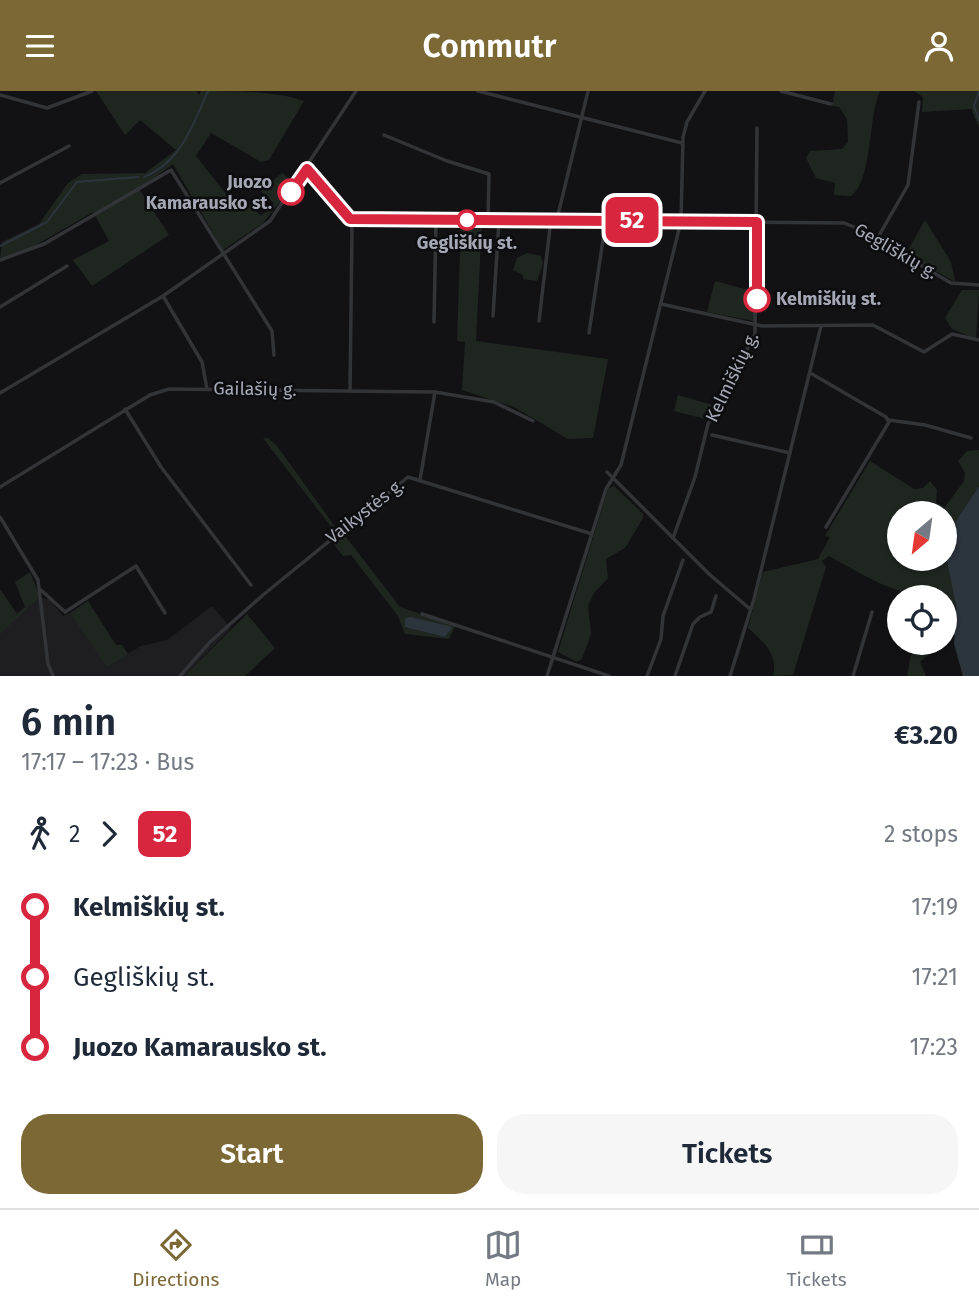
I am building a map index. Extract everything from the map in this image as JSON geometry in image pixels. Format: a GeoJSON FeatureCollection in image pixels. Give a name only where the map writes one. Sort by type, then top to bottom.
{"type":"FeatureCollection","features":[{"type":"Feature","properties":{"kind":"street"},"geometry":{"type":"LineString","coordinates":[[0,95],[47,108],[92,91]]}},
{"type":"Feature","properties":{"kind":"street"},"geometry":{"type":"LineString","coordinates":[[0,393],[163,296],[270,221],[307,169],[356,91]]}},
{"type":"Feature","properties":{"kind":"street"},"geometry":{"type":"LineString","coordinates":[[478,91],[682,143]]}},
{"type":"Feature","properties":{"kind":"street"},"geometry":{"type":"LineString","coordinates":[[557,219],[588,91]]}},
{"type":"Feature","properties":{"kind":"street"},"geometry":{"type":"LineString","coordinates":[[547,676],[606,489],[621,465],[681,221],[682,143],[687,122],[705,91]]}},
{"type":"Feature","properties":{"kind":"street"},"geometry":{"type":"LineString","coordinates":[[780,91],[831,104]]}},
{"type":"Feature","properties":{"kind":"street"},"geometry":{"type":"LineString","coordinates":[[877,239],[908,185],[919,102]]}},
{"type":"Feature","properties":{"kind":"street","name":"Kelmiškių g."},"geometry":{"type":"LineString","coordinates":[[673,538],[695,477],[708,424],[748,352],[757,325],[757,128]]}},
{"type":"Feature","properties":{"kind":"street"},"geometry":{"type":"LineString","coordinates":[[384,135],[447,161],[489,174],[488,220]]}},
{"type":"Feature","properties":{"kind":"street"},"geometry":{"type":"LineString","coordinates":[[0,183],[69,146]]}},
{"type":"Feature","properties":{"kind":"street"},"geometry":{"type":"LineString","coordinates":[[307,169],[350,219],[353,243],[349,391]]}},
{"type":"Feature","properties":{"kind":"street"},"geometry":{"type":"LineString","coordinates":[[0,260],[44,244],[171,170],[272,331],[274,355]]}},
{"type":"Feature","properties":{"kind":"street","name":"Gegliškių g."},"geometry":{"type":"LineString","coordinates":[[350,219],[844,223],[877,239],[951,283],[979,285]]}},
{"type":"Feature","properties":{"kind":"street"},"geometry":{"type":"LineString","coordinates":[[539,321],[551,219]]}},
{"type":"Feature","properties":{"kind":"street"},"geometry":{"type":"LineString","coordinates":[[434,322],[436,220]]}},
{"type":"Feature","properties":{"kind":"street"},"geometry":{"type":"LineString","coordinates":[[493,316],[499,220]]}},
{"type":"Feature","properties":{"kind":"street"},"geometry":{"type":"LineString","coordinates":[[589,333],[606,220]]}},
{"type":"Feature","properties":{"kind":"street"},"geometry":{"type":"LineString","coordinates":[[0,307],[67,266]]}},
{"type":"Feature","properties":{"kind":"street"},"geometry":{"type":"LineString","coordinates":[[163,296],[202,362],[207,389]]}},
{"type":"Feature","properties":{"kind":"street"},"geometry":{"type":"LineString","coordinates":[[661,304],[757,325],[879,327],[921,351],[930,350],[952,334],[979,340]]}},
{"type":"Feature","properties":{"kind":"street"},"geometry":{"type":"LineString","coordinates":[[730,676],[750,609],[821,326]]}},
{"type":"Feature","properties":{"kind":"street"},"geometry":{"type":"LineString","coordinates":[[811,373],[888,420],[925,425],[971,438]]}},
{"type":"Feature","properties":{"kind":"street","name":"Gailašių g."},"geometry":{"type":"LineString","coordinates":[[0,487],[125,409],[160,391],[207,389],[435,392],[494,402],[533,421]]}},
{"type":"Feature","properties":{"kind":"street"},"geometry":{"type":"LineString","coordinates":[[420,480],[435,392]]}},
{"type":"Feature","properties":{"kind":"street"},"geometry":{"type":"LineString","coordinates":[[125,409],[161,467],[250,585]]}},
{"type":"Feature","properties":{"kind":"street"},"geometry":{"type":"LineString","coordinates":[[826,527],[888,420]]}},
{"type":"Feature","properties":{"kind":"street"},"geometry":{"type":"LineString","coordinates":[[712,435],[790,453]]}},
{"type":"Feature","properties":{"kind":"street"},"geometry":{"type":"LineString","coordinates":[[607,472],[750,609]]}},
{"type":"Feature","properties":{"kind":"street","name":"Vaikystės g."},"geometry":{"type":"LineString","coordinates":[[180,676],[210,642],[404,478],[410,476],[592,534]]}},
{"type":"Feature","properties":{"kind":"street"},"geometry":{"type":"LineString","coordinates":[[0,517],[41,590],[65,612],[136,566],[165,613]]}},
{"type":"Feature","properties":{"kind":"street"},"geometry":{"type":"LineString","coordinates":[[647,676],[661,639],[663,616],[683,560]]}},
{"type":"Feature","properties":{"kind":"street"},"geometry":{"type":"LineString","coordinates":[[41,590],[48,661],[53,676]]}},
{"type":"Feature","properties":{"kind":"street"},"geometry":{"type":"LineString","coordinates":[[675,676],[693,624],[699,617],[711,613],[716,596]]}},
{"type":"Feature","properties":{"kind":"street"},"geometry":{"type":"LineString","coordinates":[[853,676],[872,612]]}},
{"type":"Feature","properties":{"kind":"street"},"geometry":{"type":"LineString","coordinates":[[422,614],[609,676]]}},
{"type":"Feature","properties":{"kind":"street"},"geometry":{"type":"LineString","coordinates":[[584,676],[586,669]]}},
{"type":"Feature","properties":{"kind":"shaded area"},"geometry":{"type":"Polygon","coordinates":[[[96,91],[197,91],[199,95],[201,91],[268,93],[304,101],[269,160],[261,162],[211,133],[196,156],[238,209],[248,202],[261,216],[274,203],[260,191],[282,173],[295,183],[263,223],[223,250],[173,164],[139,189],[169,235],[92,286],[73,260],[109,241],[93,212],[29,249],[0,258],[2,242],[39,224],[68,183],[82,174],[145,173],[176,150],[140,120],[125,135],[96,91]]]}},
{"type":"Feature","properties":{"kind":"shaded area"},"geometry":{"type":"Polygon","coordinates":[[[835,91],[880,91],[867,162],[858,188],[851,196],[834,195],[835,183],[816,178],[806,158],[810,151],[842,149],[848,142],[847,119],[839,107],[832,106],[835,91]]]}},
{"type":"Feature","properties":{"kind":"shaded area"},"geometry":{"type":"Polygon","coordinates":[[[914,91],[979,91],[979,127],[971,109],[922,112],[923,97],[914,91]]]}},
{"type":"Feature","properties":{"kind":"shaded area"},"geometry":{"type":"Polygon","coordinates":[[[925,220],[951,262],[955,282],[906,254],[925,220]]]}},
{"type":"Feature","properties":{"kind":"shaded area"},"geometry":{"type":"Polygon","coordinates":[[[461,222],[482,222],[476,341],[608,359],[593,438],[568,439],[514,407],[462,390],[465,342],[457,341],[461,222]]]}},
{"type":"Feature","properties":{"kind":"shaded area"},"geometry":{"type":"Polygon","coordinates":[[[527,253],[541,256],[543,263],[537,281],[523,279],[523,275],[513,270],[517,258],[527,253]]]}},
{"type":"Feature","properties":{"kind":"shaded area"},"geometry":{"type":"Polygon","coordinates":[[[715,281],[755,292],[754,321],[707,312],[715,281]]]}},
{"type":"Feature","properties":{"kind":"shaded area"},"geometry":{"type":"Polygon","coordinates":[[[962,290],[979,290],[976,339],[952,329],[945,318],[962,290]]]}},
{"type":"Feature","properties":{"kind":"shaded area"},"geometry":{"type":"Polygon","coordinates":[[[678,395],[716,406],[709,420],[674,411],[678,395]]]}},
{"type":"Feature","properties":{"kind":"shaded area"},"geometry":{"type":"Polygon","coordinates":[[[263,438],[268,438],[277,446],[336,528],[332,528],[263,438]]]}},
{"type":"Feature","properties":{"kind":"shaded area"},"geometry":{"type":"Polygon","coordinates":[[[979,450],[979,486],[957,520],[957,501],[949,501],[964,481],[965,473],[958,461],[967,451],[979,450]]]}},
{"type":"Feature","properties":{"kind":"shaded area"},"geometry":{"type":"Polygon","coordinates":[[[870,461],[914,489],[923,488],[930,481],[937,490],[936,501],[887,501],[887,571],[949,571],[952,585],[887,586],[829,556],[822,561],[826,567],[793,675],[773,676],[774,661],[771,655],[764,643],[748,628],[763,572],[818,559],[830,537],[825,536],[870,461]]]}},
{"type":"Feature","properties":{"kind":"shaded area"},"geometry":{"type":"Polygon","coordinates":[[[614,486],[643,514],[643,518],[625,548],[606,559],[608,578],[594,593],[588,606],[591,634],[582,659],[577,662],[558,652],[608,489],[614,486]]]}},
{"type":"Feature","properties":{"kind":"shaded area"},"geometry":{"type":"Polygon","coordinates":[[[979,486],[979,676],[963,676],[957,655],[957,585],[952,585],[949,571],[957,571],[957,519],[979,486]]]}},
{"type":"Feature","properties":{"kind":"shaded area"},"geometry":{"type":"Polygon","coordinates":[[[342,532],[400,607],[455,626],[449,639],[405,634],[398,616],[351,555],[343,556],[332,542],[342,532]]]}},
{"type":"Feature","properties":{"kind":"shaded area"},"geometry":{"type":"Polygon","coordinates":[[[30,572],[40,597],[0,634],[0,589],[17,614],[25,607],[15,582],[30,572]]]}},
{"type":"Feature","properties":{"kind":"shaded area"},"geometry":{"type":"Polygon","coordinates":[[[40,597],[50,600],[63,616],[70,613],[107,666],[141,646],[167,640],[212,606],[231,628],[184,676],[0,676],[0,633],[40,597]]]}},
{"type":"Feature","properties":{"kind":"shaded area"},"geometry":{"type":"Polygon","coordinates":[[[88,601],[116,645],[122,645],[128,654],[107,667],[70,613],[88,601]]]}},
{"type":"Feature","properties":{"kind":"shaded area"},"geometry":{"type":"Polygon","coordinates":[[[247,614],[275,648],[245,676],[184,676],[247,614]]]}},
{"type":"Feature","properties":{"kind":"shaded area"},"geometry":{"type":"Polygon","coordinates":[[[410,617],[452,628],[445,637],[405,627],[405,619],[410,617]]]}},
{"type":"Feature","properties":{"kind":"shaded area"},"geometry":{"type":"Polygon","coordinates":[[[911,655],[928,655],[920,662],[926,676],[907,676],[911,655]]]}},
{"type":"Feature","properties":{"kind":"waterway"},"geometry":{"type":"LineString","coordinates":[[144,177],[168,162],[177,152],[208,91]]}},
{"type":"Feature","properties":{"kind":"waterway"},"geometry":{"type":"LineString","coordinates":[[979,91],[974,106],[979,120]]}},
{"type":"Feature","properties":{"kind":"waterway"},"geometry":{"type":"LineString","coordinates":[[0,246],[47,222],[77,182],[138,177]]}},
{"type":"Feature","properties":{"kind":"bus line","name":"52"},"geometry":{"type":"LineString","coordinates":[[291,192],[307,169],[350,219],[757,222],[757,299]]}},
{"type":"Feature","properties":{"kind":"place","name":"Juozo Kamarausko st."},"geometry":{"type":"Point","coordinates":[291,192]}},
{"type":"Feature","properties":{"kind":"place","name":"Gegliškių st."},"geometry":{"type":"Point","coordinates":[467,220]}},
{"type":"Feature","properties":{"kind":"place","name":"Kelmiškių st."},"geometry":{"type":"Point","coordinates":[757,299]}}]}
